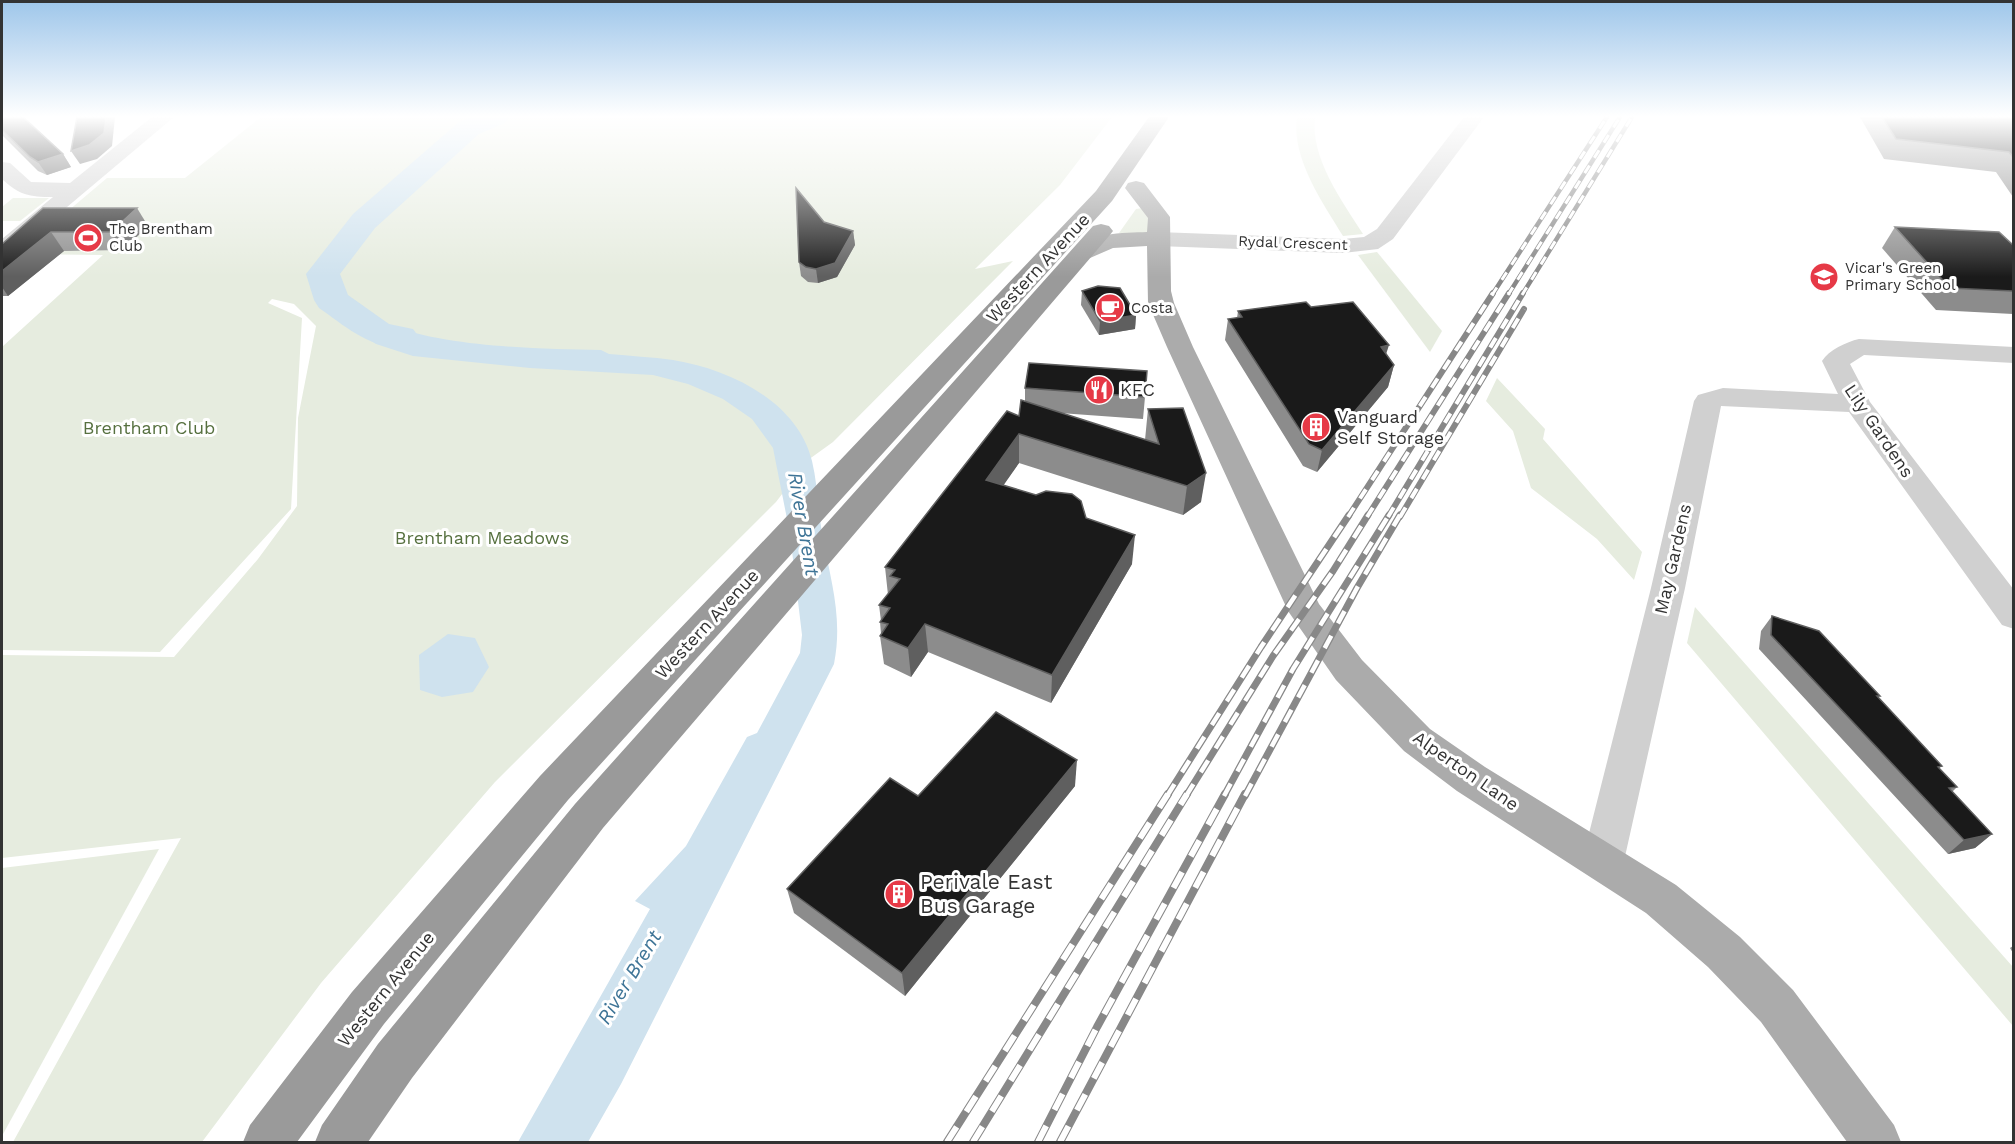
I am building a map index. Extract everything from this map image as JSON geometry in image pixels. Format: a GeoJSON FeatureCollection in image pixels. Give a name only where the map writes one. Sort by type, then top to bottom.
{"type":"FeatureCollection","features":[{"type":"Feature","properties":{"kind":"highway","name":"Western Avenue"},"geometry":{"type":"LineString","coordinates":[[339,1143],[395,1061],[589,816],[831,489],[1104,196],[1122,170]]}},
{"type":"Feature","properties":{"kind":"highway","name":"Western Avenue"},"geometry":{"type":"LineString","coordinates":[[267,1143],[368,1008],[554,788],[722,636],[860,506],[1083,253],[1136,188],[1147,170]]}},
{"type":"Feature","properties":{"kind":"main road","name":"Alperton Lane"},"geometry":{"type":"LineString","coordinates":[[1136,188],[1159,218],[1161,303],[1253,505],[1305,611],[1349,670],[1417,740],[1471,779],[1661,899],[1724,952],[1777,1006],[1877,1143]]}},
{"type":"Feature","properties":{"kind":"main road"},"geometry":{"type":"LineString","coordinates":[[1083,253],[1109,241],[1158,239]]}},
{"type":"Feature","properties":{"kind":"street"},"geometry":{"type":"LineString","coordinates":[[5,170],[23,187],[74,190]]}},
{"type":"Feature","properties":{"kind":"street"},"geometry":{"type":"LineString","coordinates":[[2,250],[98,170]]}},
{"type":"Feature","properties":{"kind":"street","name":"Rydal Crescent"},"geometry":{"type":"LineString","coordinates":[[1158,239],[1343,246],[1370,244],[1385,234],[1433,170]]}},
{"type":"Feature","properties":{"kind":"street"},"geometry":{"type":"LineString","coordinates":[[2,230],[26,230]]}},
{"type":"Feature","properties":{"kind":"street","name":"Lily Gardens"},"geometry":{"type":"LineString","coordinates":[[2013,355],[1858,347],[1835,361],[1857,404],[2013,616]]}},
{"type":"Feature","properties":{"kind":"street","name":"May Gardens"},"geometry":{"type":"LineString","coordinates":[[1603,861],[1668,588],[1708,401],[1723,397],[1857,404]]}},
{"type":"Feature","properties":{"kind":"green space"},"geometry":{"type":"Polygon","coordinates":[[[194,170],[1071,170],[1060,185],[975,269],[1013,261],[833,442],[808,460],[776,502],[495,782],[321,983],[202,1142],[13,1142],[181,838],[2,858],[2,655],[174,657],[258,559],[297,506],[298,418],[316,326],[294,304],[272,299],[268,303],[302,318],[291,509],[160,652],[2,650],[2,347],[103,255],[17,254],[107,178],[185,178],[194,170]]]}},
{"type":"Feature","properties":{"kind":"green space"},"geometry":{"type":"Polygon","coordinates":[[[1306,170],[1325,170],[1363,234],[1343,236],[1306,170]]]}},
{"type":"Feature","properties":{"kind":"green space"},"geometry":{"type":"Polygon","coordinates":[[[13,198],[49,198],[20,221],[2,221],[2,207],[13,198]]]}},
{"type":"Feature","properties":{"kind":"green space"},"geometry":{"type":"Polygon","coordinates":[[[1143,208],[1148,211],[1148,238],[1119,233],[1136,209],[1143,208]]]}},
{"type":"Feature","properties":{"kind":"green space"},"geometry":{"type":"Polygon","coordinates":[[[1377,252],[1442,331],[1430,352],[1358,255],[1377,252]]]}},
{"type":"Feature","properties":{"kind":"green space"},"geometry":{"type":"Polygon","coordinates":[[[1497,378],[1545,429],[1543,439],[1642,552],[1634,580],[1597,539],[1531,488],[1513,431],[1486,401],[1497,378]]]}},
{"type":"Feature","properties":{"kind":"green space"},"geometry":{"type":"Polygon","coordinates":[[[1695,607],[2013,967],[2013,1026],[1687,643],[1695,607]]]}},
{"type":"Feature","properties":{"kind":"green space"},"geometry":{"type":"Polygon","coordinates":[[[159,849],[2,1136],[2,868],[159,849]]]}},
{"type":"Feature","properties":{"kind":"water"},"geometry":{"type":"Polygon","coordinates":[[[359,303],[385,323],[438,338],[493,345],[601,350],[609,354],[673,360],[716,371],[758,391],[776,405],[792,421],[804,440],[812,461],[821,529],[837,616],[834,664],[621,1084],[588,1142],[518,1142],[650,909],[635,901],[686,846],[747,737],[757,733],[800,653],[802,635],[790,534],[773,448],[752,419],[723,399],[688,384],[653,375],[530,368],[413,356],[376,344],[331,315],[359,303]]]}},
{"type":"Feature","properties":{"kind":"water"},"geometry":{"type":"Polygon","coordinates":[[[448,634],[475,638],[489,667],[473,692],[442,697],[420,690],[419,655],[448,634]]]}},
{"type":"Feature","properties":{"kind":"building"},"geometry":{"type":"Polygon","coordinates":[[[796,188],[824,222],[853,231],[835,263],[816,269],[806,267],[799,262],[796,188]]]}},
{"type":"Feature","properties":{"kind":"building"},"geometry":{"type":"Polygon","coordinates":[[[43,208],[137,208],[111,232],[51,232],[2,271],[2,244],[43,208]]]}},
{"type":"Feature","properties":{"kind":"building"},"geometry":{"type":"Polygon","coordinates":[[[1895,227],[1999,232],[2013,244],[2013,291],[1950,288],[1895,227]]]}},
{"type":"Feature","properties":{"kind":"building"},"geometry":{"type":"Polygon","coordinates":[[[1098,286],[1120,288],[1136,315],[1100,321],[1082,291],[1098,286]]]}},
{"type":"Feature","properties":{"kind":"building","name":"Vanguard Self Storage"},"geometry":{"type":"Polygon","coordinates":[[[1306,302],[1311,307],[1353,302],[1389,345],[1381,347],[1394,365],[1322,450],[1309,444],[1228,319],[1242,317],[1238,311],[1306,302]]]}},
{"type":"Feature","properties":{"kind":"building"},"geometry":{"type":"Polygon","coordinates":[[[1029,363],[1147,371],[1145,397],[1025,388],[1029,363]]]}},
{"type":"Feature","properties":{"kind":"building"},"geometry":{"type":"Polygon","coordinates":[[[1021,400],[1159,444],[1148,409],[1183,408],[1206,473],[1187,486],[1019,434],[986,480],[1036,495],[1046,491],[1072,494],[1081,501],[1086,518],[1135,535],[1052,675],[925,624],[908,648],[880,636],[888,624],[880,622],[890,608],[879,605],[900,579],[890,576],[895,570],[885,567],[1007,411],[1019,416],[1021,400]]]}},
{"type":"Feature","properties":{"kind":"building"},"geometry":{"type":"Polygon","coordinates":[[[1772,616],[1819,631],[1942,766],[1938,767],[1957,787],[1949,788],[1992,834],[1964,840],[1771,635],[1772,616]]]}},
{"type":"Feature","properties":{"kind":"building"},"geometry":{"type":"Polygon","coordinates":[[[996,712],[1077,760],[902,973],[787,889],[890,778],[918,796],[996,712]]]}},
{"type":"Feature","properties":{"kind":"waterway","name":"River Brent"},"geometry":{"type":"LineString","coordinates":[[400,337],[378,333],[332,300],[323,274],[364,221],[421,170]]}},
{"type":"Feature","properties":{"kind":"railway"},"geometry":{"type":"LineString","coordinates":[[1492,295],[1573,170]]}},
{"type":"Feature","properties":{"kind":"railway"},"geometry":{"type":"LineString","coordinates":[[1508,295],[1586,170]]}},
{"type":"Feature","properties":{"kind":"railway"},"geometry":{"type":"LineString","coordinates":[[1522,295],[1599,170]]}},
{"type":"Feature","properties":{"kind":"railway"},"geometry":{"type":"LineString","coordinates":[[1348,517],[1493,293]]}},
{"type":"Feature","properties":{"kind":"railway"},"geometry":{"type":"LineString","coordinates":[[1367,517],[1509,293]]}},
{"type":"Feature","properties":{"kind":"railway"},"geometry":{"type":"LineString","coordinates":[[1388,517],[1523,293]]}},
{"type":"Feature","properties":{"kind":"railway"},"geometry":{"type":"LineString","coordinates":[[1400,517],[1524,309]]}},
{"type":"Feature","properties":{"kind":"railway"},"geometry":{"type":"LineString","coordinates":[[1167,796],[1261,647],[1349,515]]}},
{"type":"Feature","properties":{"kind":"railway"},"geometry":{"type":"LineString","coordinates":[[1186,796],[1273,656],[1333,571],[1368,515]]}},
{"type":"Feature","properties":{"kind":"railway"},"geometry":{"type":"LineString","coordinates":[[1224,796],[1293,669],[1389,515]]}},
{"type":"Feature","properties":{"kind":"railway"},"geometry":{"type":"LineString","coordinates":[[1245,796],[1357,588],[1400,515]]}},
{"type":"Feature","properties":{"kind":"railway"},"geometry":{"type":"LineString","coordinates":[[947,1142],[1168,794]]}},
{"type":"Feature","properties":{"kind":"railway"},"geometry":{"type":"LineString","coordinates":[[973,1142],[1187,794]]}},
{"type":"Feature","properties":{"kind":"railway"},"geometry":{"type":"LineString","coordinates":[[1038,1142],[1097,1027],[1225,794]]}},
{"type":"Feature","properties":{"kind":"railway"},"geometry":{"type":"LineString","coordinates":[[1060,1142],[1245,794]]}},
{"type":"Feature","properties":{"kind":"place","name":"The Brentham Club"},"geometry":{"type":"Point","coordinates":[88,238]}},
{"type":"Feature","properties":{"kind":"place","name":"Vicar's Green Primary School"},"geometry":{"type":"Point","coordinates":[1824,277]}},
{"type":"Feature","properties":{"kind":"place","name":"Costa"},"geometry":{"type":"Point","coordinates":[1110,308]}},
{"type":"Feature","properties":{"kind":"place","name":"KFC"},"geometry":{"type":"Point","coordinates":[1099,390]}},
{"type":"Feature","properties":{"kind":"place","name":"Vanguard Self Storage"},"geometry":{"type":"Point","coordinates":[1316,427]}},
{"type":"Feature","properties":{"kind":"place","name":"Perivale East Bus Garage"},"geometry":{"type":"Point","coordinates":[899,894]}},
{"type":"Feature","properties":{"kind":"park label","name":"Brentham Club"},"geometry":{"type":"Point","coordinates":[149,428]}},
{"type":"Feature","properties":{"kind":"park label","name":"Brentham Meadows"},"geometry":{"type":"Point","coordinates":[482,538]}}]}
